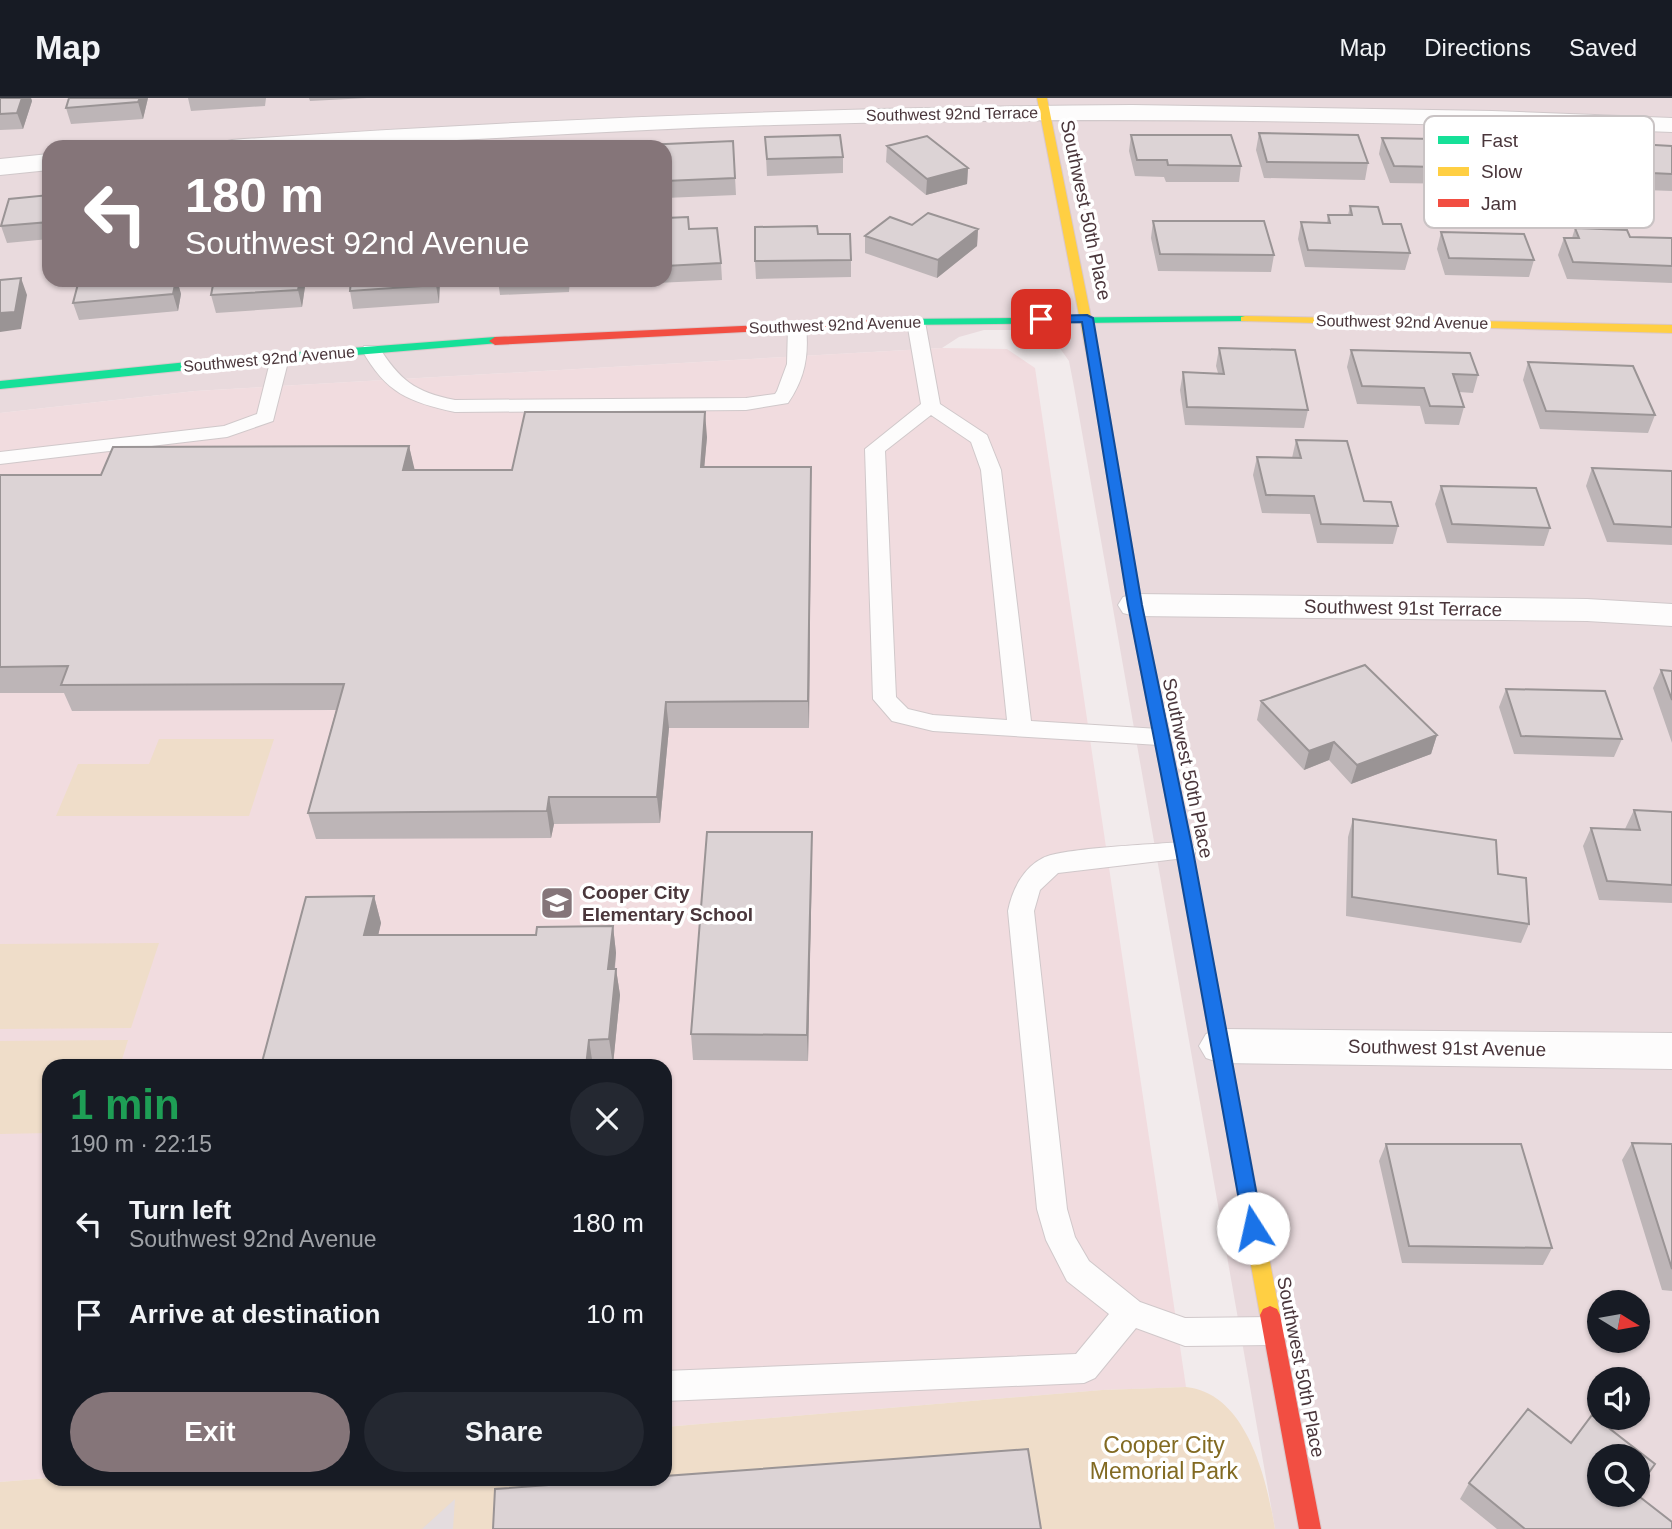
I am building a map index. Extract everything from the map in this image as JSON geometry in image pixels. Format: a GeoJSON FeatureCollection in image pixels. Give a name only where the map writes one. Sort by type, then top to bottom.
{"type":"FeatureCollection","features":[{"type":"Feature","properties":{"kind":"street","name":"Southwest 92nd Terrace"},"geometry":{"type":"LineString","coordinates":[[350,140],[668,121],[1043,106],[1424,117]]}},
{"type":"Feature","properties":{"kind":"street","name":"Southwest 50th Place"},"geometry":{"type":"LineString","coordinates":[[1043,106],[1087,318],[1159,737],[1184,851],[1310,1529]]}},
{"type":"Feature","properties":{"kind":"street","name":"Southwest 92nd Terrace"},"geometry":{"type":"LineString","coordinates":[[1654,124],[1672,125]]}},
{"type":"Feature","properties":{"kind":"street"},"geometry":{"type":"LineString","coordinates":[[0,167],[42,163]]}},
{"type":"Feature","properties":{"kind":"street","name":"Southwest 92nd Avenue"},"geometry":{"type":"LineString","coordinates":[[0,385],[280,358],[534,338],[916,322],[1087,318],[1672,329]]}},
{"type":"Feature","properties":{"kind":"street","name":"Southwest 91st Terrace"},"geometry":{"type":"LineString","coordinates":[[1135,605],[1573,610],[1672,615]]}},
{"type":"Feature","properties":{"kind":"street","name":"Southwest 91st Avenue"},"geometry":{"type":"LineString","coordinates":[[1221,1046],[1672,1051]]}},
{"type":"Feature","properties":{"kind":"lane"},"geometry":{"type":"LineString","coordinates":[[916,322],[931,406],[979,439],[991,470],[1020,730]]}},
{"type":"Feature","properties":{"kind":"lane"},"geometry":{"type":"LineString","coordinates":[[371,350],[383,374],[421,399],[455,405],[746,404],[781,399],[792,385],[800,350],[797,326]]}},
{"type":"Feature","properties":{"kind":"lane"},"geometry":{"type":"LineString","coordinates":[[0,458],[227,431],[266,417],[280,358]]}},
{"type":"Feature","properties":{"kind":"lane"},"geometry":{"type":"LineString","coordinates":[[931,406],[875,449],[885,699],[900,715],[933,723],[1159,737]]}},
{"type":"Feature","properties":{"kind":"lane"},"geometry":{"type":"LineString","coordinates":[[1184,851],[1052,864],[1037,875],[1025,889],[1021,911],[1052,1209],[1061,1240],[1078,1272],[1130,1312],[1185,1332],[1272,1331]]}},
{"type":"Feature","properties":{"kind":"lane"},"geometry":{"type":"LineString","coordinates":[[672,1386],[1084,1368],[1130,1312]]}},
{"type":"Feature","properties":{"kind":"shaded area"},"geometry":{"type":"Polygon","coordinates":[[[0,98],[1672,98],[1672,1529],[1275,1529],[1069,361],[1059,347],[1041,335],[1015,330],[984,330],[959,337],[942,348],[195,391],[0,413],[0,98]]]}},
{"type":"Feature","properties":{"kind":"shaded area","name":"Cooper City Elementary School"},"geometry":{"type":"Polygon","coordinates":[[[942,348],[1007,349],[1035,368],[1186,1387],[1102,1390],[672,1426],[672,1059],[42,1059],[42,1479],[0,1482],[0,413],[195,391],[942,348]]]}},
{"type":"Feature","properties":{"kind":"shaded area"},"geometry":{"type":"Polygon","coordinates":[[[455,1499],[453,1529],[422,1529],[455,1499]]]}},
{"type":"Feature","properties":{"kind":"green space"},"geometry":{"type":"Polygon","coordinates":[[[159,739],[274,739],[249,816],[56,816],[78,764],[149,764],[159,739]]]}},
{"type":"Feature","properties":{"kind":"green space"},"geometry":{"type":"Polygon","coordinates":[[[159,943],[131,1028],[0,1029],[0,944],[159,943]]]}},
{"type":"Feature","properties":{"kind":"green space"},"geometry":{"type":"Polygon","coordinates":[[[128,1040],[122,1059],[42,1059],[42,1133],[0,1134],[0,1041],[128,1040]]]}},
{"type":"Feature","properties":{"kind":"green space","name":"Cooper City Memorial Park"},"geometry":{"type":"Polygon","coordinates":[[[1186,1387],[1207,1393],[1225,1405],[1239,1422],[1259,1464],[1275,1529],[0,1529],[0,1482],[42,1479],[42,1486],[672,1486],[672,1426],[1102,1390],[1186,1387]]]}},
{"type":"Feature","properties":{"kind":"building"},"geometry":{"type":"Polygon","coordinates":[[[0,98],[22,98],[17,113],[0,114],[0,98]]]}},
{"type":"Feature","properties":{"kind":"building"},"geometry":{"type":"Polygon","coordinates":[[[69,98],[140,98],[138,102],[66,108],[69,98]]]}},
{"type":"Feature","properties":{"kind":"building"},"geometry":{"type":"Polygon","coordinates":[[[1259,133],[1358,135],[1368,163],[1267,162],[1259,133]]]}},
{"type":"Feature","properties":{"kind":"building"},"geometry":{"type":"Polygon","coordinates":[[[840,135],[843,157],[767,159],[765,137],[840,135]]]}},
{"type":"Feature","properties":{"kind":"building"},"geometry":{"type":"Polygon","coordinates":[[[1131,135],[1231,135],[1241,166],[1168,165],[1167,160],[1137,160],[1131,135]]]}},
{"type":"Feature","properties":{"kind":"building"},"geometry":{"type":"Polygon","coordinates":[[[927,136],[968,168],[927,179],[887,146],[927,136]]]}},
{"type":"Feature","properties":{"kind":"building"},"geometry":{"type":"Polygon","coordinates":[[[1382,138],[1424,139],[1424,167],[1394,166],[1382,138]]]}},
{"type":"Feature","properties":{"kind":"building"},"geometry":{"type":"Polygon","coordinates":[[[733,141],[735,178],[672,181],[672,144],[733,141]]]}},
{"type":"Feature","properties":{"kind":"building"},"geometry":{"type":"Polygon","coordinates":[[[1654,145],[1672,146],[1672,174],[1654,173],[1654,145]]]}},
{"type":"Feature","properties":{"kind":"building"},"geometry":{"type":"Polygon","coordinates":[[[42,196],[42,223],[1,226],[9,199],[42,196]]]}},
{"type":"Feature","properties":{"kind":"building"},"geometry":{"type":"Polygon","coordinates":[[[1350,206],[1378,207],[1383,224],[1401,224],[1410,253],[1308,250],[1301,222],[1330,223],[1328,215],[1352,215],[1350,206]]]}},
{"type":"Feature","properties":{"kind":"building"},"geometry":{"type":"Polygon","coordinates":[[[928,213],[978,229],[938,260],[865,236],[890,217],[912,225],[928,213]]]}},
{"type":"Feature","properties":{"kind":"building"},"geometry":{"type":"Polygon","coordinates":[[[688,217],[689,229],[717,228],[721,263],[672,266],[672,218],[688,217]]]}},
{"type":"Feature","properties":{"kind":"building"},"geometry":{"type":"Polygon","coordinates":[[[1153,221],[1264,221],[1274,255],[1160,254],[1153,221]]]}},
{"type":"Feature","properties":{"kind":"building"},"geometry":{"type":"Polygon","coordinates":[[[817,226],[818,234],[850,234],[851,260],[755,261],[755,227],[817,226]]]}},
{"type":"Feature","properties":{"kind":"building"},"geometry":{"type":"Polygon","coordinates":[[[1575,228],[1627,230],[1630,237],[1672,238],[1672,266],[1573,262],[1564,238],[1579,238],[1575,228]]]}},
{"type":"Feature","properties":{"kind":"building"},"geometry":{"type":"Polygon","coordinates":[[[1441,232],[1524,234],[1534,260],[1449,258],[1441,232]]]}},
{"type":"Feature","properties":{"kind":"building"},"geometry":{"type":"Polygon","coordinates":[[[21,278],[15,312],[0,313],[0,280],[21,278]]]}},
{"type":"Feature","properties":{"kind":"building"},"geometry":{"type":"Polygon","coordinates":[[[77,287],[174,287],[173,294],[73,303],[77,287]]]}},
{"type":"Feature","properties":{"kind":"building"},"geometry":{"type":"Polygon","coordinates":[[[213,287],[299,287],[298,290],[211,295],[213,287]]]}},
{"type":"Feature","properties":{"kind":"building"},"geometry":{"type":"Polygon","coordinates":[[[350,287],[407,287],[350,291],[350,287]]]}},
{"type":"Feature","properties":{"kind":"building"},"geometry":{"type":"Polygon","coordinates":[[[1219,348],[1295,350],[1308,410],[1187,407],[1183,372],[1224,374],[1219,348]]]}},
{"type":"Feature","properties":{"kind":"building"},"geometry":{"type":"Polygon","coordinates":[[[1351,350],[1470,353],[1478,375],[1453,374],[1464,407],[1430,406],[1424,388],[1362,386],[1351,350]]]}},
{"type":"Feature","properties":{"kind":"building"},"geometry":{"type":"Polygon","coordinates":[[[1528,362],[1633,366],[1655,415],[1546,411],[1528,362]]]}},
{"type":"Feature","properties":{"kind":"building"},"geometry":{"type":"Polygon","coordinates":[[[525,412],[705,412],[701,467],[811,467],[808,701],[666,702],[657,797],[549,797],[547,811],[308,813],[344,684],[61,685],[68,666],[0,667],[0,475],[101,475],[113,447],[409,446],[403,470],[512,470],[525,412]]]}},
{"type":"Feature","properties":{"kind":"building"},"geometry":{"type":"Polygon","coordinates":[[[1296,440],[1347,441],[1364,501],[1391,502],[1398,526],[1321,524],[1314,496],[1266,495],[1257,457],[1301,458],[1296,440]]]}},
{"type":"Feature","properties":{"kind":"building"},"geometry":{"type":"Polygon","coordinates":[[[1592,468],[1672,471],[1672,527],[1614,524],[1592,468]]]}},
{"type":"Feature","properties":{"kind":"building"},"geometry":{"type":"Polygon","coordinates":[[[1441,486],[1536,488],[1550,528],[1452,524],[1441,486]]]}},
{"type":"Feature","properties":{"kind":"building"},"geometry":{"type":"Polygon","coordinates":[[[1365,665],[1437,735],[1357,765],[1334,742],[1309,751],[1261,701],[1365,665]]]}},
{"type":"Feature","properties":{"kind":"building"},"geometry":{"type":"Polygon","coordinates":[[[1661,670],[1672,671],[1672,700],[1661,670]]]}},
{"type":"Feature","properties":{"kind":"building"},"geometry":{"type":"Polygon","coordinates":[[[1506,689],[1605,691],[1622,739],[1521,736],[1506,689]]]}},
{"type":"Feature","properties":{"kind":"building"},"geometry":{"type":"Polygon","coordinates":[[[1634,810],[1672,812],[1672,885],[1607,881],[1591,828],[1640,830],[1634,810]]]}},
{"type":"Feature","properties":{"kind":"building"},"geometry":{"type":"Polygon","coordinates":[[[1353,819],[1496,840],[1498,874],[1526,878],[1529,924],[1352,897],[1353,819]]]}},
{"type":"Feature","properties":{"kind":"building"},"geometry":{"type":"Polygon","coordinates":[[[707,832],[812,832],[807,1035],[691,1034],[707,832]]]}},
{"type":"Feature","properties":{"kind":"building"},"geometry":{"type":"Polygon","coordinates":[[[374,896],[364,935],[536,935],[537,927],[613,926],[608,969],[616,969],[609,1039],[589,1040],[587,1059],[263,1059],[306,897],[374,896]]]}},
{"type":"Feature","properties":{"kind":"building"},"geometry":{"type":"Polygon","coordinates":[[[1632,1143],[1672,1144],[1672,1269],[1632,1143]]]}},
{"type":"Feature","properties":{"kind":"building"},"geometry":{"type":"Polygon","coordinates":[[[1386,1144],[1521,1144],[1552,1248],[1409,1246],[1386,1144]]]}},
{"type":"Feature","properties":{"kind":"building"},"geometry":{"type":"Polygon","coordinates":[[[1528,1409],[1571,1443],[1587,1422],[1587,1430],[1611,1430],[1629,1444],[1587,1444],[1587,1507],[1650,1507],[1650,1505],[1672,1522],[1672,1529],[1525,1529],[1469,1483],[1528,1409]]]}},
{"type":"Feature","properties":{"kind":"building"},"geometry":{"type":"Polygon","coordinates":[[[1028,1449],[1041,1529],[493,1529],[495,1489],[536,1486],[672,1486],[672,1475],[1028,1449]]]}},
{"type":"Feature","properties":{"kind":"traffic: fast"},"geometry":{"type":"LineString","coordinates":[[898,322],[1245,319]]}},
{"type":"Feature","properties":{"kind":"traffic: fast"},"geometry":{"type":"LineString","coordinates":[[0,385],[247,360],[495,341]]}},
{"type":"Feature","properties":{"kind":"traffic: slow"},"geometry":{"type":"LineString","coordinates":[[1042,98],[1097,377]]}},
{"type":"Feature","properties":{"kind":"traffic: slow"},"geometry":{"type":"LineString","coordinates":[[1245,319],[1672,329]]}},
{"type":"Feature","properties":{"kind":"traffic: slow"},"geometry":{"type":"LineString","coordinates":[[1178,819],[1270,1315]]}},
{"type":"Feature","properties":{"kind":"traffic: jam"},"geometry":{"type":"LineString","coordinates":[[495,341],[898,322]]}},
{"type":"Feature","properties":{"kind":"traffic: jam"},"geometry":{"type":"LineString","coordinates":[[1097,377],[1135,605],[1178,819]]}},
{"type":"Feature","properties":{"kind":"traffic: jam"},"geometry":{"type":"LineString","coordinates":[[1270,1315],[1310,1529]]}},
{"type":"Feature","properties":{"kind":"place","name":"Cooper City Elementary School"},"geometry":{"type":"Point","coordinates":[557,903]}},
{"type":"Feature","properties":{"kind":"route"},"geometry":{"type":"LineString","coordinates":[[1041,319],[1087,318],[1159,737],[1184,851],[1253,1228]]}}]}
